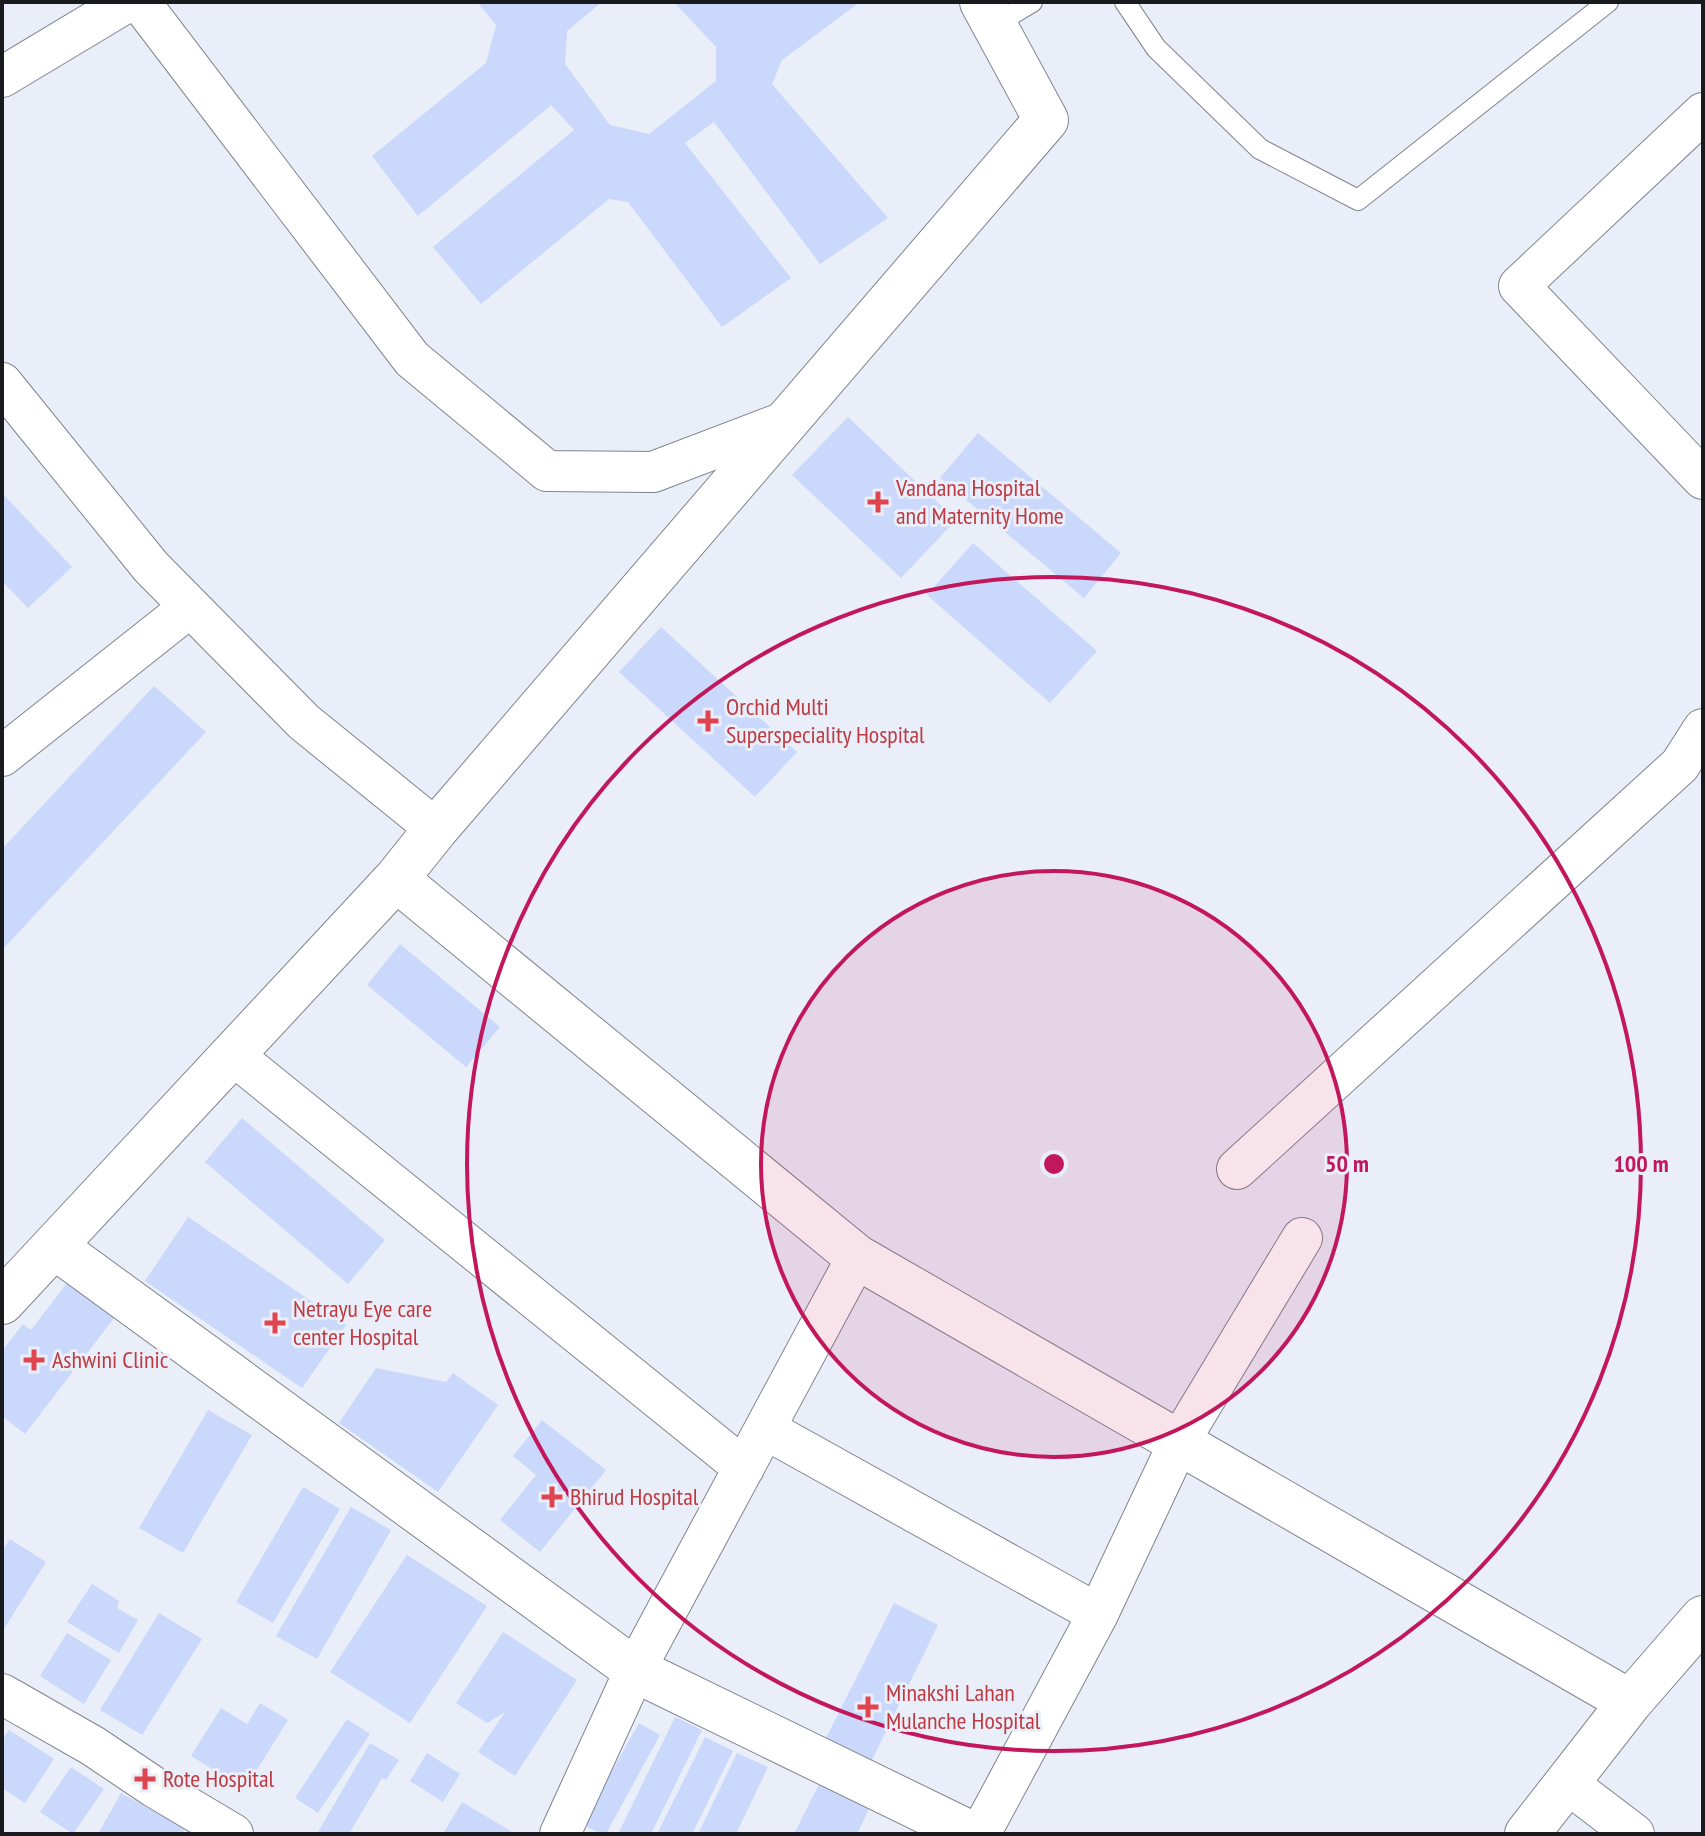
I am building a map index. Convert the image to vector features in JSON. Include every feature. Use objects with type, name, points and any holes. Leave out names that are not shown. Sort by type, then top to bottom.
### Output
[{"type":"street","points":[[2,77],[127,2]]},
{"type":"street","points":[[140,2],[412,359],[547,471],[653,472],[787,421]]},
{"type":"street","points":[[2,1302],[396,879],[1046,120],[988,14]]},
{"type":"street","points":[[1703,113],[1519,286],[1703,479]]},
{"type":"street","points":[[2,383],[151,567],[304,722],[436,829]]},
{"type":"street","points":[[2,756],[190,607]]},
{"type":"street","points":[[1237,1169],[1680,765],[1703,729]]},
{"type":"street","points":[[396,879],[857,1257],[1630,1702]]},
{"type":"street","points":[[233,1055],[744,1468]]},
{"type":"street","points":[[980,1834],[1098,1614],[1179,1442],[1302,1238]]},
{"type":"street","points":[[55,1247],[635,1670],[972,1834]]},
{"type":"street","points":[[560,1834],[635,1670],[857,1257]]},
{"type":"street","points":[[765,1429],[1098,1614]]},
{"type":"street","points":[[1527,1834],[1630,1702],[1703,1618]]},
{"type":"street","points":[[2,1694],[93,1746],[233,1834]]},
{"type":"street","points":[[1567,1783],[1634,1834]]},
{"type":"lane","points":[[988,14],[1032,2]]},
{"type":"lane","points":[[1125,2],[1156,48],[1260,149],[1358,200],[1608,2]]},
{"type":"building","points":[[477,2],[602,2],[567,31],[565,64],[610,125],[649,134],[716,81],[716,47],[674,2],[860,2],[782,60],[772,84],[888,218],[820,264],[714,122],[685,143],[791,278],[722,327],[628,202],[609,199],[481,304],[433,247],[574,130],[551,105],[418,216],[372,156],[486,63],[496,25]]},
{"type":"building","points":[[848,417],[956,520],[901,578],[792,475]]},
{"type":"building","points":[[978,433],[1121,553],[1084,598],[940,478]]},
{"type":"building","points":[[2,493],[72,567],[28,608],[2,581]]},
{"type":"building","points":[[973,543],[1097,651],[1050,703],[927,595]]},
{"type":"building","points":[[661,627],[797,752],[755,797],[619,672]]},
{"type":"building","points":[[154,686],[206,732],[2,950],[2,849]]},
{"type":"building","points":[[400,944],[500,1027],[466,1067],[367,985]]},
{"type":"building","points":[[242,1118],[385,1240],[348,1284],[205,1162]]},
{"type":"building","points":[[188,1217],[346,1325],[302,1388],[145,1281]]},
{"type":"building","points":[[67,1283],[114,1318],[25,1434],[2,1416],[2,1351],[23,1324],[31,1330]]},
{"type":"building","points":[[376,1368],[446,1382],[453,1373],[498,1405],[438,1492],[339,1423]]},
{"type":"building","points":[[208,1410],[252,1435],[183,1553],[139,1528]]},
{"type":"building","points":[[542,1420],[606,1470],[540,1552],[500,1520],[536,1475],[513,1456]]},
{"type":"building","points":[[303,1487],[340,1509],[273,1623],[236,1602]]},
{"type":"building","points":[[351,1507],[391,1530],[317,1659],[276,1636]]},
{"type":"building","points":[[10,1539],[46,1562],[2,1632],[2,1551]]},
{"type":"building","points":[[407,1555],[487,1606],[410,1723],[330,1672]]},
{"type":"building","points":[[92,1584],[119,1601],[117,1608],[138,1620],[119,1653],[67,1622]]},
{"type":"building","points":[[894,1603],[938,1625],[869,1766],[823,1744]]},
{"type":"building","points":[[159,1613],[202,1639],[142,1735],[100,1710]]},
{"type":"building","points":[[503,1632],[577,1680],[515,1776],[478,1752],[505,1712],[487,1723],[456,1703]]},
{"type":"building","points":[[67,1633],[111,1660],[84,1704],[40,1676]]},
{"type":"building","points":[[260,1703],[288,1720],[245,1789],[191,1756],[221,1708],[247,1724]]},
{"type":"building","points":[[675,1717],[702,1730],[651,1834],[618,1834]]},
{"type":"building","points":[[347,1719],[370,1734],[318,1813],[295,1798]]},
{"type":"building","points":[[639,1723],[660,1735],[606,1834],[601,1834],[582,1824]]},
{"type":"building","points":[[9,1730],[54,1759],[25,1803],[2,1788],[2,1740]]},
{"type":"building","points":[[705,1737],[733,1751],[692,1834],[657,1834]]},
{"type":"building","points":[[370,1743],[399,1760],[386,1780],[382,1778],[349,1834],[318,1832]]},
{"type":"building","points":[[427,1753],[460,1774],[443,1802],[410,1781]]},
{"type":"building","points":[[737,1753],[768,1767],[736,1834],[698,1834]]},
{"type":"building","points":[[71,1767],[104,1789],[73,1834],[40,1812]]},
{"type":"building","points":[[819,1784],[869,1809],[857,1834],[794,1834]]},
{"type":"building","points":[[121,1793],[185,1829],[182,1834],[98,1834]]},
{"type":"building","points":[[462,1802],[511,1831],[509,1834],[443,1834]]},
{"type":"place","name":"Vandana Hospital and Maternity Home","points":[[878,502]]},
{"type":"place","name":"Orchid Multi Superspeciality Hospital","points":[[708,721]]},
{"type":"place","name":"Netrayu Eye care center Hospital","points":[[275,1323]]},
{"type":"place","name":"Ashwini Clinic","points":[[34,1360]]},
{"type":"place","name":"Bhirud Hospital","points":[[552,1497]]},
{"type":"place","name":"Minakshi Lahan Mulanche Hospital","points":[[868,1707]]},
{"type":"place","name":"Rote Hospital","points":[[145,1779]]}]
